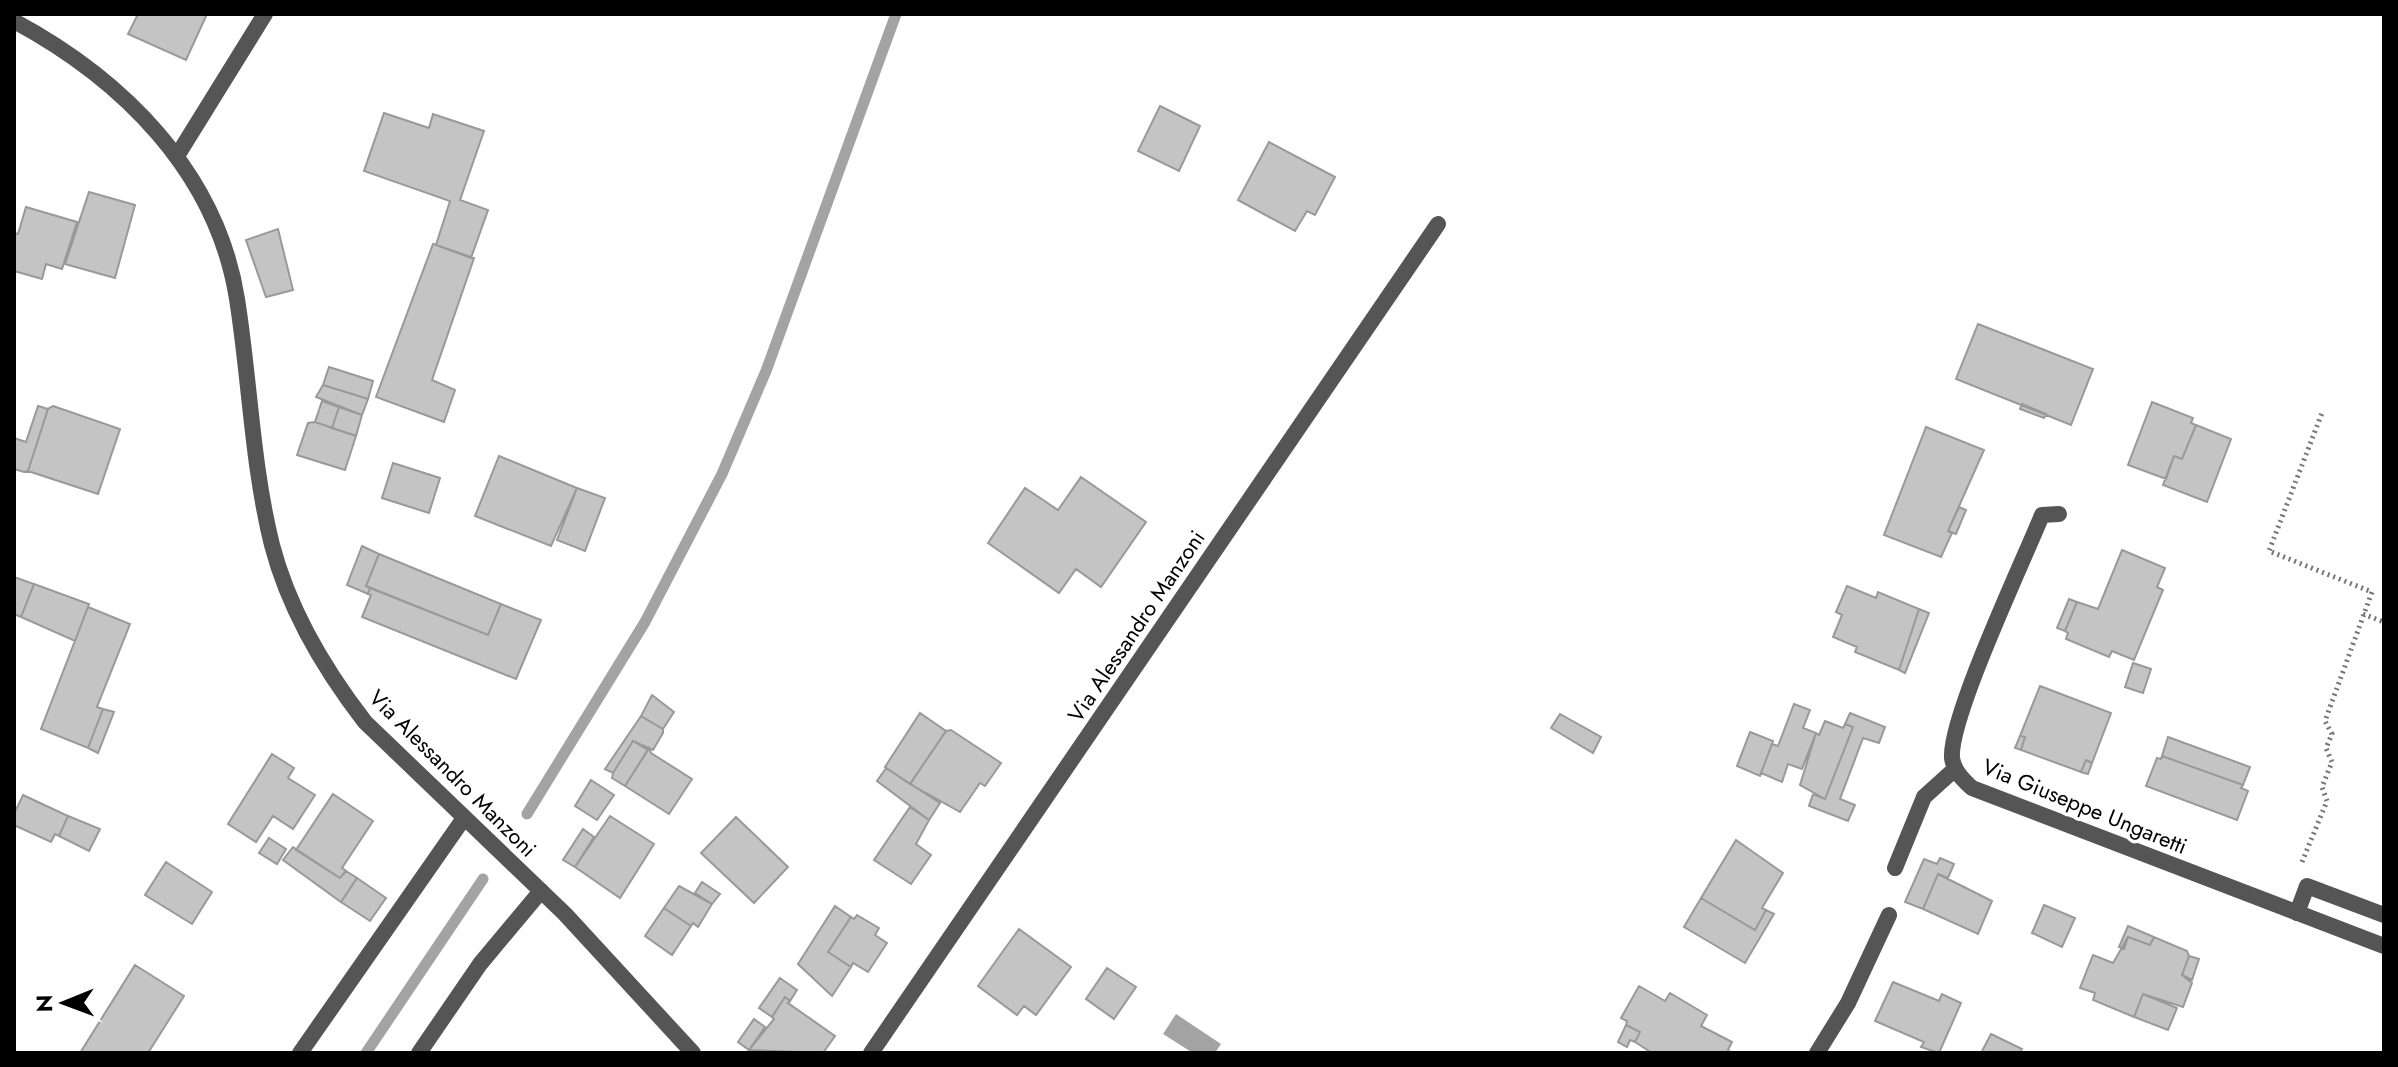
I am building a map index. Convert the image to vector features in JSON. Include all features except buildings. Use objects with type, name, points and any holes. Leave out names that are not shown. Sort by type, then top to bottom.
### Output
[{"type":"street","points":[[177,156],[265,14]]},
{"type":"street","name":"Via Alessandro Manzoni","points":[[14,21],[54,42],[141,111],[177,156],[205,201],[236,295],[257,459],[272,545],[291,603],[338,687],[365,722],[541,891],[693,1053]]},
{"type":"street","name":"Via Alessandro Manzoni","points":[[871,1053],[1438,224]]},
{"type":"street","name":"Via Giuseppe Ungaretti","points":[[2059,514],[2042,515],[1957,729],[1953,750],[1955,769],[1972,788],[2384,946]]},
{"type":"street","points":[[1895,868],[1924,797],[1955,769]]},
{"type":"street","points":[[300,1053],[464,818]]},
{"type":"street","points":[[2290,910],[2307,886],[2384,915]]},
{"type":"street","points":[[419,1053],[480,964],[541,891]]},
{"type":"street","points":[[1817,1053],[1848,1003],[1889,915]]},
{"type":"path","points":[[2290,910],[2327,801],[2322,787],[2332,762],[2326,748],[2332,734],[2325,721],[2372,592],[2269,551],[2322,413]]},
{"type":"path","points":[[2363,614],[2384,622]]},
{"type":"shaded area","points":[[1176,1014],[1221,1044],[1215,1053],[1193,1053],[1163,1034]]},
{"type":"waterway","points":[[527,814],[645,622],[722,474],[766,371],[896,14]]},
{"type":"waterway","points":[[366,1053],[483,879]]}]
